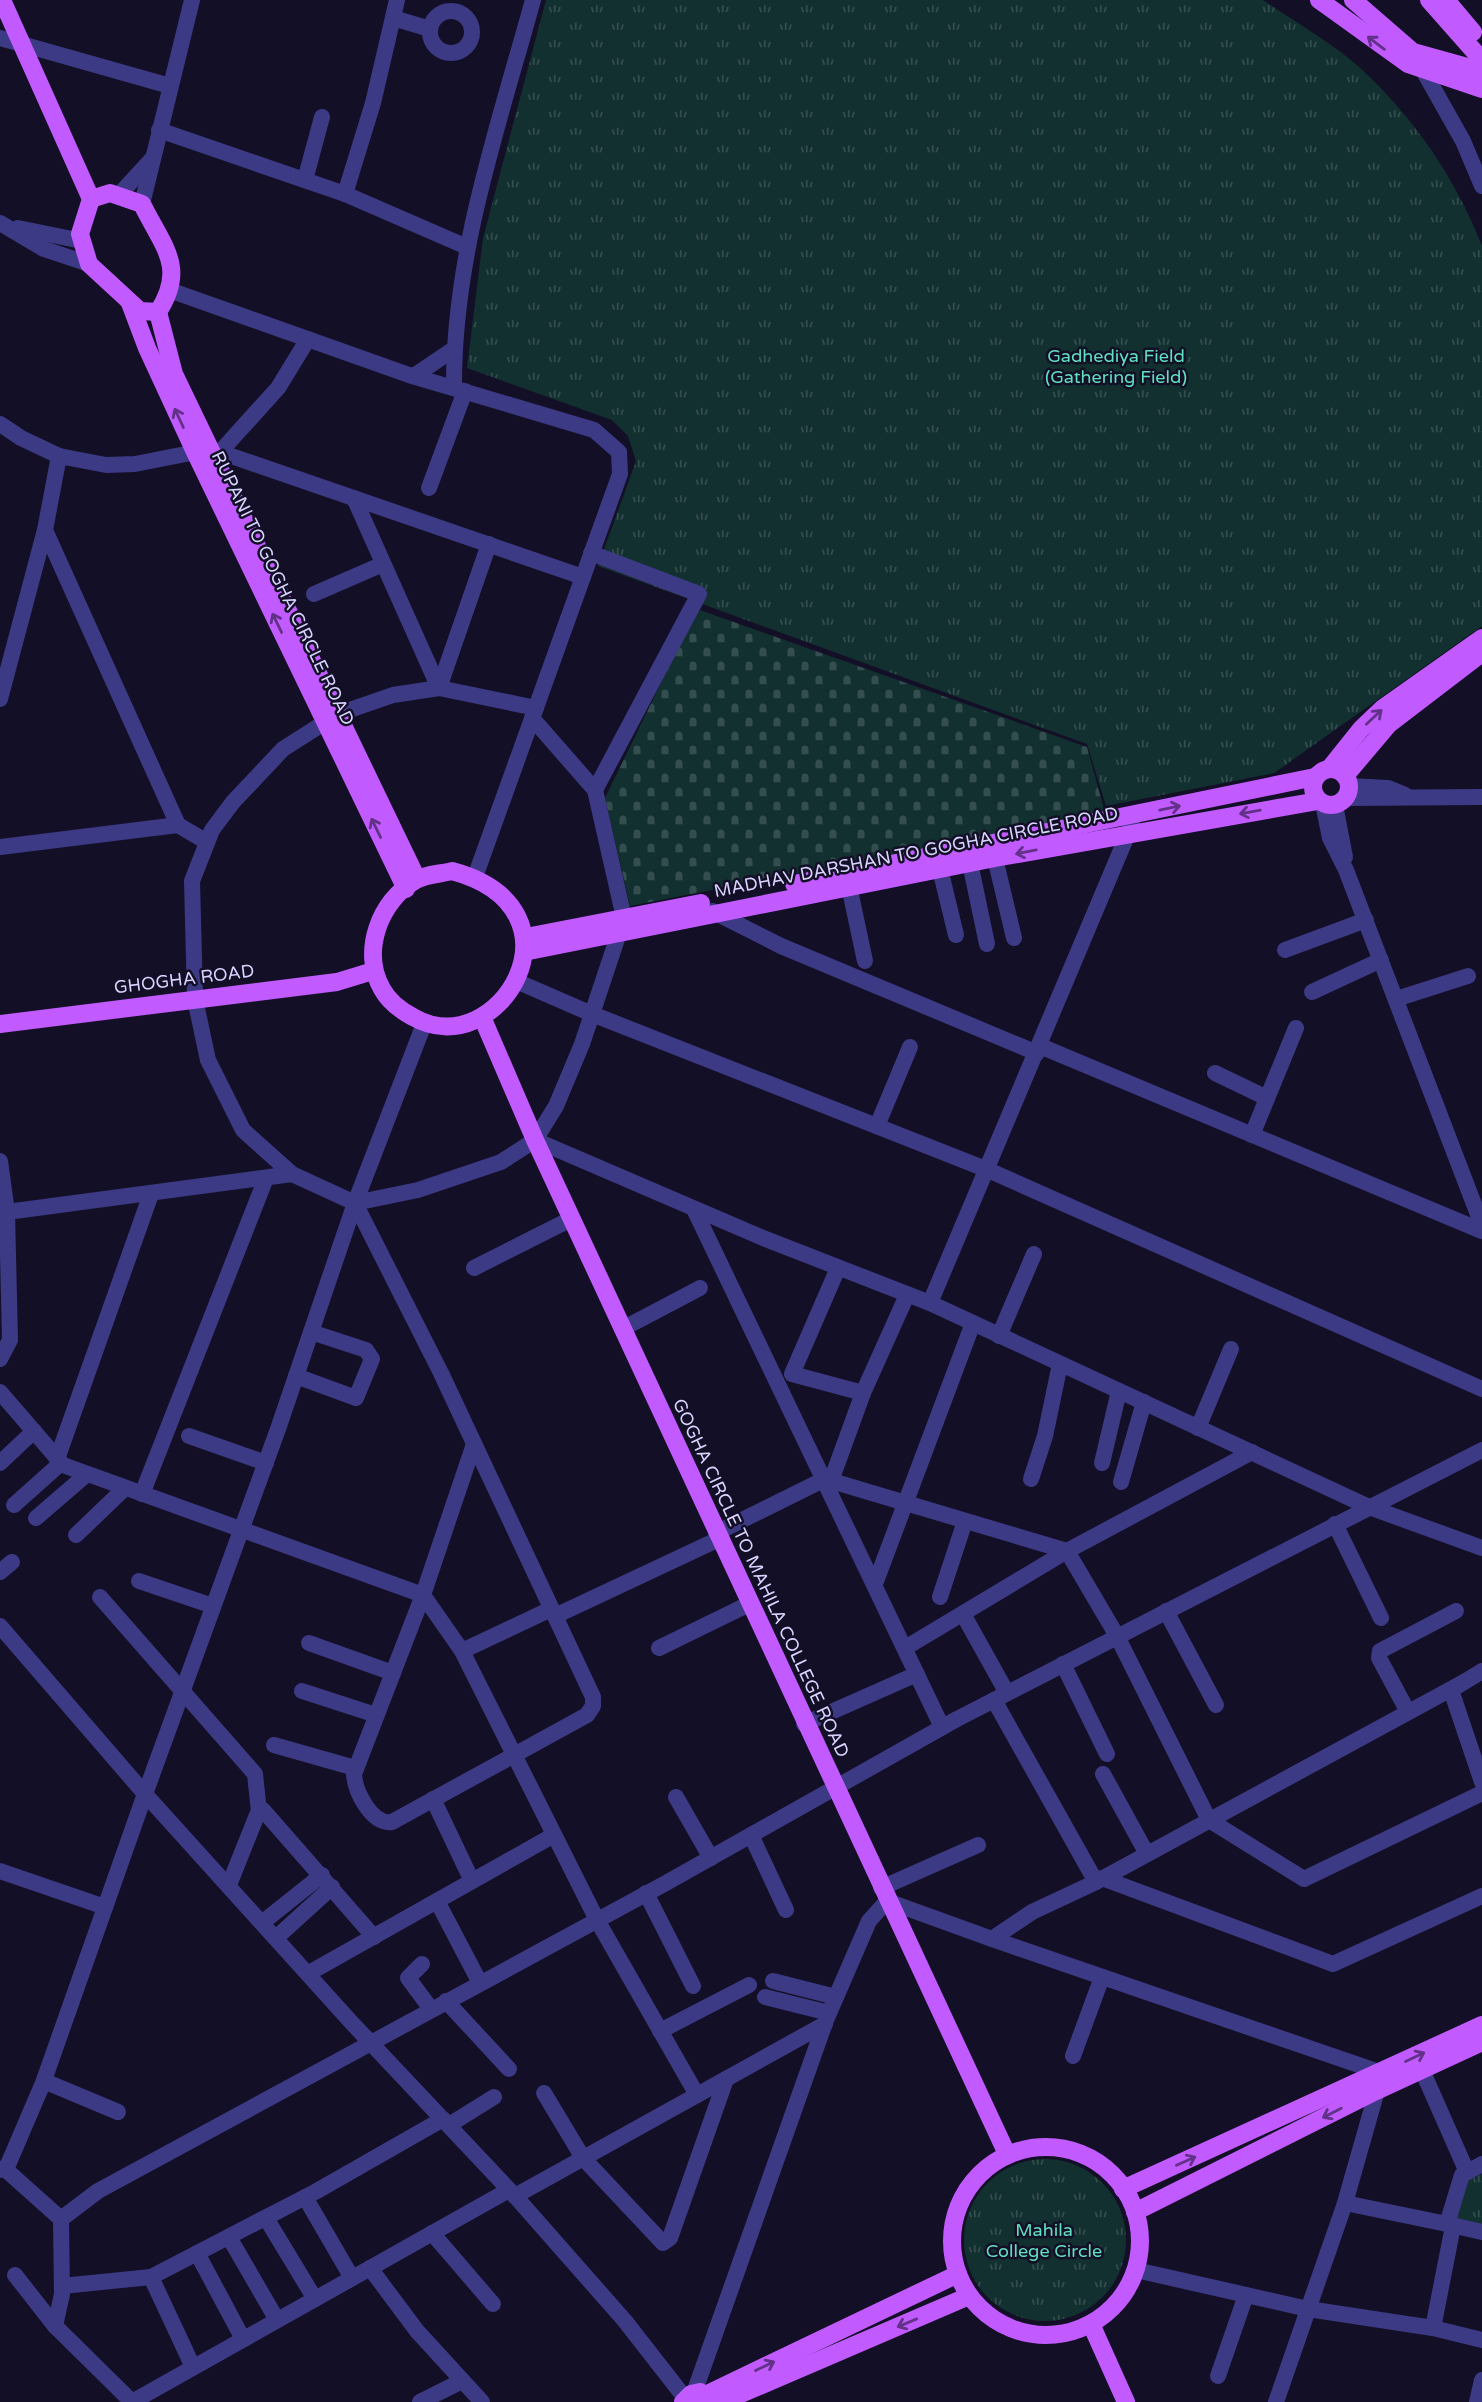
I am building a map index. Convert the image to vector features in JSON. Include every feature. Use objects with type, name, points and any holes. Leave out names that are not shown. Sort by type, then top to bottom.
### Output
[{"type":"main road","points":[[2,0],[91,199],[79,234],[89,264],[140,311],[158,312],[172,290],[173,268],[142,204],[110,193],[91,199]]},
{"type":"main road","points":[[1320,0],[1394,57],[1423,70],[1482,89]]},
{"type":"main road","points":[[1353,0],[1413,52],[1482,71]]},
{"type":"main road","points":[[1429,0],[1482,60]]},
{"type":"main road","points":[[1446,0],[1482,43]]},
{"type":"main road","name":"RUPANI TO GOGHA CIRCLE ROAD","points":[[130,303],[147,348],[208,451]]},
{"type":"main road","name":"RUPANI TO GOGHA CIRCLE ROAD","points":[[158,312],[174,374],[208,451],[331,718],[412,884]]},
{"type":"main road","points":[[1332,789],[1361,729],[1383,708],[1482,638]]},
{"type":"main road","points":[[1332,789],[1389,724],[1482,653]]},
{"type":"main road","name":"MADHAV DARSHAN TO GOGHA CIRCLE ROAD","points":[[525,945],[1135,816],[1332,789]]},
{"type":"main road","name":"MADHAV DARSHAN TO GOGHA CIRCLE ROAD","points":[[707,908],[940,869],[1128,833],[1332,789]]},
{"type":"main road","points":[[452,871],[475,877],[507,903],[525,945],[516,981],[500,1002],[482,1017],[453,1026],[424,1024],[399,1009],[384,992],[373,971],[374,932],[390,905],[412,884],[452,871]]},
{"type":"main road","name":"GHOGHA ROAD","points":[[0,1024],[337,982],[373,971]]},
{"type":"main road","name":"GOGHA CIRCLE TO MAHILA COLLEGE ROAD","points":[[482,1017],[534,1140],[624,1328],[804,1724],[1007,2154]]},
{"type":"main road","points":[[1123,2189],[1382,2073],[1482,2025]]},
{"type":"main road","points":[[1135,2212],[1376,2091],[1482,2042]]},
{"type":"main road","points":[[1037,2147],[1067,2149],[1095,2160],[1118,2180],[1135,2212],[1140,2238],[1136,2270],[1118,2301],[1091,2324],[1063,2334],[1032,2335],[1003,2326],[978,2308],[958,2274],[952,2255],[953,2224],[963,2195],[982,2171],[1007,2154],[1037,2147]]},
{"type":"main road","points":[[695,2398],[958,2274]]},
{"type":"main road","points":[[722,2402],[969,2296]]},
{"type":"main road","points":[[1091,2324],[1126,2402]]},
{"type":"street","points":[[142,204],[192,0]]},
{"type":"street","points":[[345,194],[373,103],[397,0]]},
{"type":"street","points":[[429,488],[459,390],[454,349],[467,247],[533,0]]},
{"type":"street","points":[[393,18],[430,29]]},
{"type":"street","points":[[0,38],[170,86]]},
{"type":"street","points":[[1413,52],[1463,141],[1482,186]]},
{"type":"street","points":[[305,180],[322,117]]},
{"type":"street","points":[[159,130],[345,194],[467,247]]},
{"type":"street","points":[[118,196],[153,158]]},
{"type":"street","points":[[3,224],[82,242]]},
{"type":"street","points":[[3,224],[44,249],[89,264]]},
{"type":"street","points":[[172,290],[414,376],[594,430],[619,452],[620,474],[475,877]]},
{"type":"street","points":[[208,451],[278,388],[308,339]]},
{"type":"street","points":[[414,376],[454,349]]},
{"type":"street","points":[[0,424],[21,438],[59,456],[106,465],[135,464],[208,451],[583,577]]},
{"type":"street","points":[[0,699],[45,530],[59,456]]},
{"type":"street","points":[[354,498],[439,688]]},
{"type":"street","points":[[45,530],[178,825],[207,842]]},
{"type":"street","points":[[439,688],[489,544]]},
{"type":"street","points":[[592,553],[699,594],[595,790]]},
{"type":"street","points":[[314,594],[383,564]]},
{"type":"street","points":[[439,688],[534,713],[595,790],[621,925],[592,1014],[556,1106],[534,1140],[489,1166],[418,1190],[355,1203],[292,1174],[243,1130],[208,1060],[195,999],[192,881],[212,830],[233,802],[283,749],[331,718],[393,695],[439,688]]},
{"type":"street","points":[[1482,797],[1407,796],[1388,788],[1332,789],[1346,870],[1482,1224]]},
{"type":"street","points":[[930,1303],[1135,816]]},
{"type":"street","points":[[0,848],[178,825]]},
{"type":"street","points":[[995,858],[1014,938]]},
{"type":"street","points":[[970,863],[987,944]]},
{"type":"street","points":[[940,869],[956,935]]},
{"type":"street","points":[[849,886],[865,961]]},
{"type":"street","points":[[707,908],[781,946],[1252,1135],[1482,1231]]},
{"type":"street","points":[[1285,950],[1366,920]]},
{"type":"street","points":[[1312,992],[1381,960]]},
{"type":"street","points":[[1396,999],[1468,976]]},
{"type":"street","points":[[516,981],[592,1014],[988,1170],[1482,1389]]},
{"type":"street","points":[[55,2326],[62,2286],[61,2219],[2,2169],[24,2132],[44,2081],[181,1693],[266,1463],[355,1203],[424,1024]]},
{"type":"street","points":[[1252,1135],[1296,1028]]},
{"type":"street","points":[[877,1126],[910,1047]]},
{"type":"street","points":[[1215,1073],[1267,1098]]},
{"type":"street","points":[[534,1140],[838,1268],[930,1303],[1369,1507],[1482,1548]]},
{"type":"street","points":[[0,1161],[10,1340],[0,1359]]},
{"type":"street","points":[[3,1212],[292,1174]]},
{"type":"street","points":[[142,1494],[266,1178]]},
{"type":"street","points":[[14,1504],[59,1461],[152,1194]]},
{"type":"street","points":[[355,1203],[474,1444],[593,1697],[593,1706],[587,1715],[392,1822],[378,1821],[354,1779],[355,1768],[424,1595],[474,1444]]},
{"type":"street","points":[[695,1209],[828,1480],[942,1727]]},
{"type":"street","points":[[474,1268],[571,1219]]},
{"type":"street","points":[[999,1336],[1034,1254]]},
{"type":"street","points":[[838,1268],[792,1374],[863,1393]]},
{"type":"street","points":[[624,1328],[700,1288]]},
{"type":"street","points":[[462,1651],[718,1536],[828,1480],[907,1294]]},
{"type":"street","points":[[875,1584],[973,1323]]},
{"type":"street","points":[[296,1376],[356,1398],[372,1359],[366,1350],[312,1332]]},
{"type":"street","points":[[1198,1428],[1231,1349]]},
{"type":"street","points":[[1031,1479],[1045,1436],[1060,1364]]},
{"type":"street","points":[[1446,1373],[1482,1401]]},
{"type":"street","points":[[1102,1463],[1119,1391]]},
{"type":"street","points":[[3,1401],[59,1461],[87,1474],[424,1595],[462,1651],[597,1920],[697,2095]]},
{"type":"street","points":[[1121,1482],[1144,1402]]},
{"type":"street","points":[[0,1463],[34,1432]]},
{"type":"street","points":[[189,1436],[266,1463]]},
{"type":"street","points":[[61,2219],[109,2184],[835,1790],[942,1727],[1482,1450]]},
{"type":"street","points":[[905,1648],[1067,1551],[1252,1452]]},
{"type":"street","points":[[36,1518],[87,1474]]},
{"type":"street","points":[[828,1480],[1067,1551],[1117,1636],[1209,1820],[1304,1879],[1482,1793]]},
{"type":"street","points":[[76,1535],[125,1488]]},
{"type":"street","points":[[940,1597],[965,1521]]},
{"type":"street","points":[[1335,1524],[1381,1618]]},
{"type":"street","points":[[139,1581],[213,1606]]},
{"type":"street","points":[[100,1597],[181,1693],[255,1774],[259,1812],[229,1885]]},
{"type":"street","points":[[659,1648],[749,1604]]},
{"type":"street","points":[[1166,1611],[1216,1705]]},
{"type":"street","points":[[1408,1712],[1379,1658],[1380,1651],[1456,1611]]},
{"type":"street","points":[[963,1614],[1001,1696],[1099,1880],[1333,1964],[1482,1896]]},
{"type":"street","points":[[0,1626],[145,1794],[370,2042],[512,2193],[695,2398],[827,2018],[869,1921],[884,1895],[978,1845]]},
{"type":"street","points":[[309,1643],[393,1673]]},
{"type":"street","points":[[1063,1664],[1107,1754]]},
{"type":"street","points":[[1482,1671],[1451,1690],[1482,1782]]},
{"type":"street","points":[[804,1724],[917,1674]]},
{"type":"street","points":[[992,1939],[1032,1912],[1099,1880],[1464,1682]]},
{"type":"street","points":[[302,1691],[376,1716]]},
{"type":"street","points":[[274,1745],[355,1768]]},
{"type":"street","points":[[1103,1774],[1147,1854]]},
{"type":"street","points":[[676,1797],[711,1858]]},
{"type":"street","points":[[433,1800],[472,1881]]},
{"type":"street","points":[[259,1812],[268,1812],[374,1937]]},
{"type":"street","points":[[309,1973],[554,1835]]},
{"type":"street","points":[[751,1835],[786,1910]]},
{"type":"street","points":[[0,1871],[105,1907]]},
{"type":"street","points":[[263,1922],[327,1881]]},
{"type":"street","points":[[277,1937],[327,1881]]},
{"type":"street","points":[[646,1893],[693,1986]]},
{"type":"street","points":[[884,1895],[992,1939],[1382,2073],[1345,2203],[1276,2402]]},
{"type":"street","points":[[437,1901],[480,1983]]},
{"type":"street","points":[[422,1964],[408,1978],[431,2009]]},
{"type":"street","points":[[1073,2056],[1102,1977]]},
{"type":"street","points":[[773,1981],[836,1997]]},
{"type":"street","points":[[660,2031],[749,1985]]},
{"type":"street","points":[[765,1997],[827,2018]]},
{"type":"street","points":[[446,2001],[509,2069]]},
{"type":"street","points":[[15,2276],[55,2326],[132,2402],[432,2233],[583,2158],[726,2079],[827,2018]]},
{"type":"street","points":[[1422,2070],[1475,2168],[1462,2175],[1450,2225],[1433,2328]]},
{"type":"street","points":[[544,2093],[583,2158],[660,2241],[667,2241],[726,2079]]},
{"type":"street","points":[[44,2081],[118,2112]]},
{"type":"street","points":[[62,2286],[150,2277],[494,2097]]},
{"type":"street","points":[[305,2197],[352,2278]]},
{"type":"street","points":[[1345,2203],[1482,2232]]},
{"type":"street","points":[[266,2218],[315,2299]]},
{"type":"street","points":[[432,2233],[493,2304]]},
{"type":"street","points":[[229,2236],[277,2320]]},
{"type":"street","points":[[197,2253],[243,2339]]},
{"type":"street","points":[[370,2268],[417,2331],[482,2402]]},
{"type":"street","points":[[1136,2270],[1308,2309],[1433,2328],[1482,2340]]},
{"type":"street","points":[[150,2277],[194,2367]]},
{"type":"street","points":[[1218,2376],[1246,2295]]},
{"type":"street","points":[[1477,2402],[1482,2380]]},
{"type":"street","points":[[420,2402],[462,2381]]},
{"type":"green space","name":"Gadhediya Field (Gathering Field)","points":[[546,0],[1263,0],[1312,32],[1359,67],[1415,128],[1446,173],[1482,246],[1482,626],[1274,773],[1106,806],[1087,744],[598,566],[636,461],[628,436],[612,420],[467,368],[483,238]]},
{"type":"green space","points":[[697,609],[1087,747],[1105,813],[630,906],[605,798]]},
{"type":"green space","name":"Mahila College Circle","points":[[1045,2159],[1076,2166],[1102,2183],[1119,2209],[1126,2240],[1119,2271],[1102,2297],[1076,2314],[1045,2321],[1014,2314],[988,2297],[971,2271],[964,2240],[971,2209],[988,2183],[1014,2166]]},
{"type":"green space","points":[[1482,2174],[1482,2225],[1456,2220],[1469,2180]]}]
